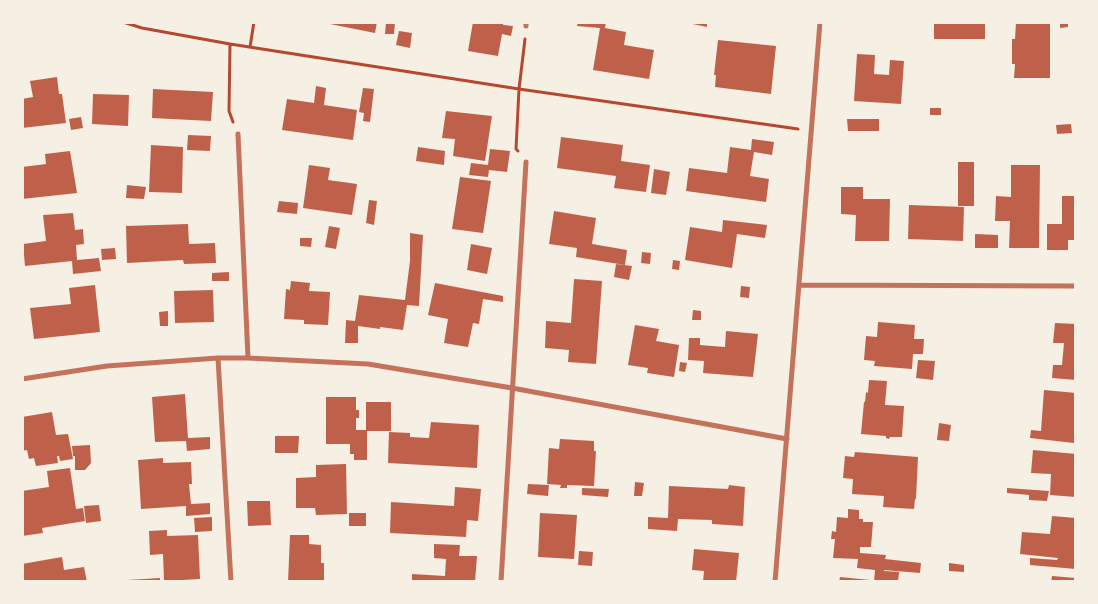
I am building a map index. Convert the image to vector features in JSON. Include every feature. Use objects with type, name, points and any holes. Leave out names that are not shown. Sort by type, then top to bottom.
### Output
[{"type":"street","points":[[775,582],[820,22]]},
{"type":"street","points":[[238,134],[248,358]]},
{"type":"street","points":[[501,582],[526,162]]},
{"type":"street","points":[[800,285],[1076,286]]},
{"type":"street","points":[[22,379],[107,366],[218,358],[368,364],[512,388],[787,440]]},
{"type":"street","points":[[218,358],[231,582]]},
{"type":"path","points":[[123,22],[142,28],[230,44],[519,89],[811,131]]},
{"type":"path","points":[[250,47],[254,22]]},
{"type":"path","points":[[526,24],[519,89],[516,149],[526,162]]},
{"type":"path","points":[[230,44],[228,111],[238,134]]},
{"type":"building","points":[[320,22],[377,22],[375,33]]},
{"type":"building","points":[[386,22],[395,22],[394,34],[385,34]]},
{"type":"building","points":[[473,22],[504,22],[503,25],[513,26],[511,36],[502,34],[498,56],[468,51]]},
{"type":"building","points":[[578,22],[606,22],[605,28],[626,32],[624,45],[654,50],[649,79],[593,70],[600,28],[577,26]]},
{"type":"building","points":[[683,22],[707,22],[707,27]]},
{"type":"building","points":[[934,22],[985,22],[985,39],[934,39]]},
{"type":"building","points":[[1016,22],[1050,22],[1050,78],[1014,78],[1015,64],[1012,64],[1012,39],[1015,39]]},
{"type":"building","points":[[1060,22],[1068,22],[1068,27],[1060,28]]},
{"type":"building","points":[[399,31],[412,33],[410,48],[396,45]]},
{"type":"building","points":[[718,40],[776,46],[771,94],[715,87],[716,75],[714,75]]},
{"type":"building","points":[[857,54],[875,55],[874,74],[889,75],[890,60],[904,61],[901,104],[854,101]]},
{"type":"building","points":[[57,77],[59,94],[62,94],[66,123],[22,128],[22,99],[33,97],[30,81]]},
{"type":"building","points":[[316,86],[326,88],[324,105],[357,110],[353,140],[282,130],[287,99],[314,103]]},
{"type":"building","points":[[363,88],[374,89],[370,122],[363,121],[364,113],[359,112]]},
{"type":"building","points":[[153,89],[213,92],[211,121],[152,118]]},
{"type":"building","points":[[93,94],[129,95],[128,126],[92,124]]},
{"type":"building","points":[[930,108],[941,108],[941,115],[930,115]]},
{"type":"building","points":[[446,111],[492,116],[485,161],[453,156],[455,139],[442,138]]},
{"type":"building","points":[[81,117],[83,128],[71,130],[69,119]]},
{"type":"building","points":[[847,119],[879,119],[879,131],[848,131]]},
{"type":"building","points":[[1071,124],[1072,133],[1057,134],[1056,125]]},
{"type":"building","points":[[188,135],[211,136],[210,151],[187,150]]},
{"type":"building","points":[[561,137],[623,145],[621,161],[650,165],[646,192],[614,188],[616,176],[557,168]]},
{"type":"building","points":[[752,139],[774,142],[772,155],[754,152],[750,176],[769,179],[766,202],[686,191],[689,168],[727,173],[730,147],[751,150]]},
{"type":"building","points":[[151,145],[183,147],[182,193],[149,192]]},
{"type":"building","points":[[418,147],[445,151],[444,165],[416,161]]},
{"type":"building","points":[[490,149],[510,151],[507,172],[489,170],[488,177],[469,175],[471,163],[488,165]]},
{"type":"building","points":[[70,151],[77,193],[22,199],[22,167],[46,164],[45,154]]},
{"type":"building","points":[[958,162],[974,162],[974,206],[958,206]]},
{"type":"building","points":[[309,165],[330,168],[328,180],[357,184],[352,215],[303,208]]},
{"type":"building","points":[[1011,165],[1040,165],[1039,248],[1009,248],[1010,221],[995,221],[996,196],[1011,197]]},
{"type":"building","points":[[654,169],[670,172],[666,195],[651,193]]},
{"type":"building","points":[[460,177],[491,181],[483,233],[452,229]]},
{"type":"building","points":[[127,185],[146,187],[144,199],[126,198]]},
{"type":"building","points":[[841,187],[863,187],[863,199],[890,199],[889,241],[855,241],[856,215],[841,214]]},
{"type":"building","points":[[1062,196],[1076,196],[1076,240],[1068,240],[1068,250],[1047,250],[1047,224],[1062,224]]},
{"type":"building","points":[[369,200],[377,201],[374,225],[366,223]]},
{"type":"building","points":[[279,201],[298,203],[297,214],[277,212]]},
{"type":"building","points":[[909,205],[964,207],[963,241],[908,239]]},
{"type":"building","points":[[554,211],[596,218],[592,244],[627,250],[625,265],[576,257],[577,248],[549,244]]},
{"type":"building","points":[[73,213],[75,230],[83,229],[84,244],[76,245],[77,260],[99,258],[101,271],[73,274],[72,261],[25,266],[23,244],[46,241],[43,215]]},
{"type":"building","points":[[723,220],[767,225],[765,238],[737,234],[732,268],[685,260],[690,227],[722,232]]},
{"type":"building","points":[[188,224],[189,244],[215,243],[216,263],[184,264],[183,260],[127,263],[126,226]]},
{"type":"building","points":[[329,226],[340,228],[336,249],[325,247]]},
{"type":"building","points":[[410,233],[423,235],[419,306],[407,305],[403,330],[358,326],[358,343],[345,343],[346,320],[355,321],[359,295],[405,300],[410,261]]},
{"type":"building","points":[[975,234],[998,235],[998,248],[975,248]]},
{"type":"building","points":[[300,238],[312,238],[311,247],[300,246]]},
{"type":"building","points":[[471,244],[492,248],[487,274],[467,270]]},
{"type":"building","points":[[115,248],[116,259],[102,260],[101,249]]},
{"type":"building","points":[[642,252],[651,253],[650,264],[641,263]]},
{"type":"building","points":[[673,260],[680,261],[679,270],[672,269]]},
{"type":"building","points":[[616,264],[632,266],[629,280],[614,277]]},
{"type":"building","points":[[229,272],[229,281],[212,281],[212,273]]},
{"type":"building","points":[[574,279],[602,281],[596,364],[568,362],[569,350],[545,348],[546,321],[571,323]]},
{"type":"building","points":[[291,281],[310,283],[309,291],[330,292],[328,325],[304,324],[304,320],[284,319],[286,289],[290,290]]},
{"type":"building","points":[[435,283],[503,296],[503,302],[483,299],[479,324],[473,323],[468,347],[444,343],[448,319],[428,315]]},
{"type":"building","points":[[95,285],[100,332],[34,339],[30,308],[71,304],[69,288]]},
{"type":"building","points":[[741,286],[750,287],[749,298],[740,297]]},
{"type":"building","points":[[213,290],[214,322],[175,323],[174,291]]},
{"type":"building","points":[[693,310],[701,311],[701,320],[692,320]]},
{"type":"building","points":[[168,311],[168,326],[160,326],[159,312]]},
{"type":"building","points":[[878,322],[915,325],[914,339],[924,339],[923,354],[913,354],[912,369],[874,366],[875,361],[864,360],[866,336],[877,337]]},
{"type":"building","points":[[1055,323],[1076,324],[1076,380],[1052,378],[1053,365],[1062,365],[1064,343],[1053,343]]},
{"type":"building","points":[[635,325],[659,329],[656,341],[679,345],[674,377],[647,373],[648,368],[628,365]]},
{"type":"building","points":[[726,331],[758,334],[753,377],[703,373],[704,361],[688,360],[689,338],[700,338],[700,345],[725,347]]},
{"type":"building","points":[[918,360],[935,361],[933,380],[916,378]]},
{"type":"building","points":[[680,362],[687,363],[685,372],[679,371]]},
{"type":"building","points":[[869,380],[887,381],[885,405],[904,406],[902,437],[890,437],[889,439],[886,436],[861,434],[864,402],[866,392],[868,393]]},
{"type":"building","points":[[1044,390],[1076,393],[1074,443],[1030,438],[1031,430],[1041,431]]},
{"type":"building","points":[[185,394],[188,438],[210,437],[210,449],[187,451],[186,441],[155,442],[152,397]]},
{"type":"building","points":[[326,397],[356,397],[356,410],[359,410],[359,418],[356,418],[356,430],[366,430],[366,402],[391,402],[391,431],[367,431],[367,460],[354,460],[354,454],[350,454],[350,444],[326,444]]},
{"type":"building","points":[[52,412],[56,435],[68,434],[73,459],[60,461],[59,456],[57,456],[58,463],[36,466],[34,458],[29,459],[27,450],[22,451],[22,417]]},
{"type":"building","points":[[431,422],[479,425],[477,468],[388,463],[389,432],[410,433],[410,437],[429,438]]},
{"type":"building","points":[[939,423],[951,425],[949,441],[937,440]]},
{"type":"building","points":[[275,436],[299,436],[298,453],[275,453]]},
{"type":"building","points":[[560,439],[594,441],[594,451],[596,451],[594,486],[567,485],[567,488],[560,488],[561,485],[547,484],[549,448],[559,449]]},
{"type":"building","points":[[90,445],[91,463],[85,470],[75,470],[75,456],[73,456],[72,446]]},
{"type":"building","points":[[1033,450],[1076,454],[1076,497],[1050,495],[1051,474],[1031,473]]},
{"type":"building","points":[[855,452],[918,457],[914,509],[883,507],[884,496],[852,494],[853,479],[843,478],[845,456],[854,457]]},
{"type":"building","points":[[163,458],[163,463],[191,462],[192,484],[189,484],[191,504],[210,503],[210,514],[186,516],[186,506],[141,509],[138,460]]},
{"type":"building","points":[[346,464],[347,514],[316,515],[315,508],[296,508],[296,478],[316,477],[316,465]]},
{"type":"building","points":[[70,468],[76,509],[83,508],[85,521],[42,528],[43,533],[22,536],[22,491],[49,487],[47,471]]},
{"type":"building","points":[[635,482],[644,483],[642,496],[634,496]]},
{"type":"building","points":[[528,484],[549,485],[548,496],[527,494]]},
{"type":"building","points":[[729,485],[745,487],[743,526],[712,524],[712,520],[678,519],[677,531],[648,529],[648,517],[668,518],[669,486],[728,489]]},
{"type":"building","points":[[455,487],[481,489],[478,521],[467,520],[466,537],[390,533],[391,502],[454,506]]},
{"type":"building","points":[[582,488],[609,489],[608,497],[582,495]]},
{"type":"building","points":[[1007,488],[1049,491],[1047,501],[1029,500],[1029,495],[1007,493]]},
{"type":"building","points":[[247,501],[270,501],[271,525],[248,526]]},
{"type":"building","points":[[99,505],[101,521],[86,523],[84,506]]},
{"type":"building","points":[[848,509],[859,510],[859,519],[863,519],[863,522],[873,522],[871,547],[860,547],[860,553],[886,555],[885,559],[921,563],[920,573],[884,570],[899,572],[898,582],[874,582],[875,570],[857,568],[858,559],[833,558],[835,539],[831,539],[832,531],[836,532],[837,517],[848,518]]},
{"type":"building","points":[[349,513],[366,513],[366,526],[349,526]]},
{"type":"building","points":[[540,513],[577,515],[574,559],[538,557]]},
{"type":"building","points":[[1052,516],[1076,518],[1076,569],[1030,565],[1030,558],[1057,560],[1058,558],[1020,554],[1022,532],[1050,534]]},
{"type":"building","points":[[212,517],[212,531],[195,532],[194,518]]},
{"type":"building","points":[[167,530],[167,536],[198,535],[200,579],[164,581],[163,554],[150,555],[149,531]]},
{"type":"building","points":[[290,535],[309,535],[309,544],[321,545],[321,563],[324,563],[324,582],[288,582]]},
{"type":"building","points":[[434,544],[460,545],[459,556],[477,556],[475,582],[412,582],[412,574],[445,576],[446,559],[434,558]]},
{"type":"building","points":[[694,549],[739,553],[736,582],[703,582],[704,571],[692,570]]},
{"type":"building","points":[[579,551],[593,552],[592,566],[578,565]]},
{"type":"building","points":[[62,557],[64,570],[84,567],[87,582],[22,582],[22,564]]},
{"type":"building","points":[[949,563],[964,565],[964,572],[949,571]]},
{"type":"building","points":[[1052,576],[1076,578],[1076,582],[1051,582]]},
{"type":"building","points":[[840,577],[870,580],[870,582],[839,582]]},
{"type":"building","points":[[160,578],[160,582],[127,582],[127,580]]}]
